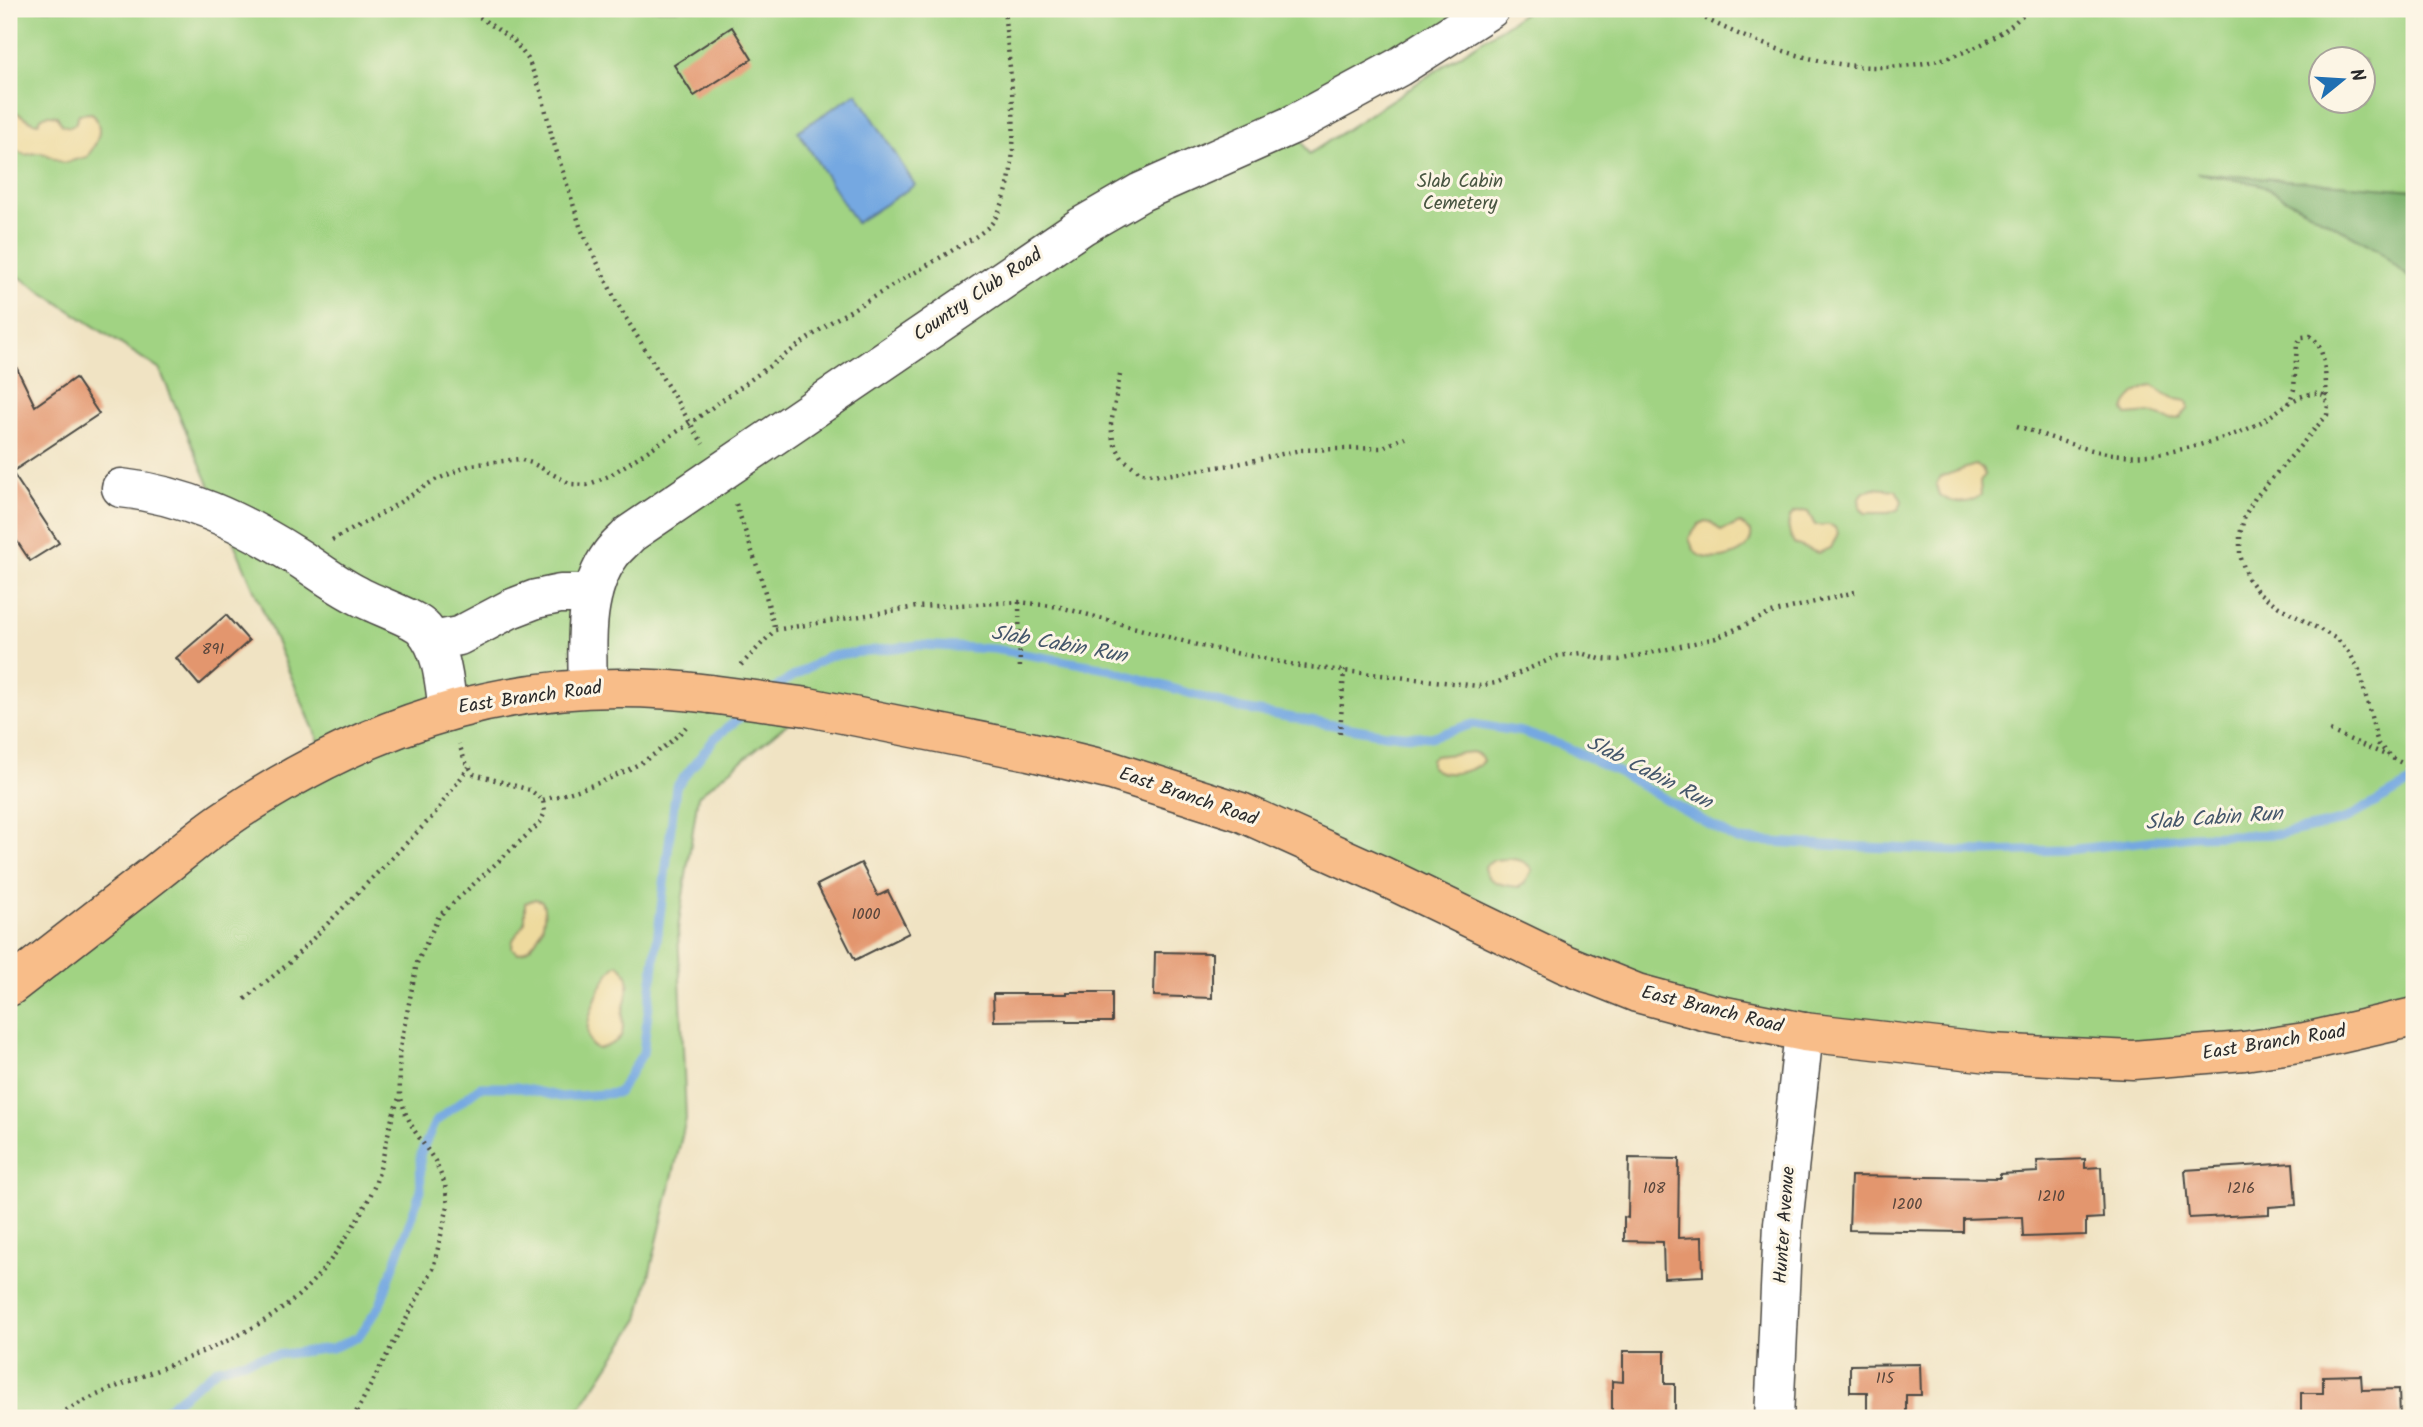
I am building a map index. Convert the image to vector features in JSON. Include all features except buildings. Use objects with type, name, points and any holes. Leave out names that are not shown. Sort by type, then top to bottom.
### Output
[{"type":"main road","name":"East Branch Road","points":[[9,987],[227,818],[327,758],[377,734],[448,710],[513,697],[588,688],[659,687],[808,707],[1029,751],[1112,771],[1241,812],[1383,876],[1565,964],[1637,993],[1711,1013],[1804,1031],[1990,1053],[2133,1060],[2244,1051],[2305,1042],[2414,1017]]},
{"type":"street","name":"Country Club Road","points":[[588,688],[587,645],[589,610],[593,594],[610,554],[630,534],[1082,226],[1141,192],[1293,125],[1399,67],[1490,9]]},
{"type":"street","points":[[121,488],[149,491],[212,510],[293,554],[356,595],[422,626],[440,661],[448,710]]},
{"type":"street","points":[[432,641],[460,636],[510,609],[536,599],[560,594],[593,594]]},
{"type":"street","name":"Hunter Avenue","points":[[1773,1418],[1783,1224],[1804,1031]]},
{"type":"path","points":[[468,9],[514,41],[528,59],[541,91],[552,137],[582,229],[618,305],[689,424],[721,471],[758,568],[775,630]]},
{"type":"path","points":[[293,554],[334,539],[388,510],[433,481],[471,465],[519,459],[571,484],[587,485],[609,476],[689,424],[831,322],[975,237],[991,224],[1006,194],[1012,167],[1014,140],[1004,9]]},
{"type":"path","points":[[1688,9],[1717,25],[1788,52],[1839,64],[1882,66],[1932,62],[1969,52],[2028,9]]},
{"type":"path","points":[[2288,405],[2294,389],[2297,344],[2302,337],[2310,336],[2316,340],[2321,350],[2327,415],[2318,429],[2255,498],[2245,515],[2240,534],[2240,555],[2247,578],[2258,592],[2279,607],[2337,639],[2349,652],[2359,670],[2378,744],[2392,758]]},
{"type":"path","points":[[1121,374],[1111,424],[1113,441],[1122,458],[1141,473],[1166,475],[1237,464],[1300,450],[1381,448],[1405,437]]},
{"type":"path","points":[[2017,426],[2085,449],[2121,457],[2162,454],[2215,440],[2258,424],[2315,392],[2323,395],[2328,404]]},
{"type":"path","points":[[543,800],[582,790],[629,771],[668,746],[775,630],[916,607],[1019,601],[1060,607],[1202,646],[1300,666],[1479,686],[1496,683],[1558,656],[1581,653],[1600,659],[1619,660],[1717,638],[1771,613],[1855,592]]},
{"type":"path","points":[[1019,601],[1020,672]]},
{"type":"path","points":[[1340,734],[1344,670]]},
{"type":"path","points":[[353,1418],[433,1269],[449,1206],[445,1184],[436,1161],[414,1130],[400,1095],[399,1053],[417,963],[439,916],[540,823],[545,812],[543,800],[530,790],[474,774],[465,761],[448,710]]},
{"type":"path","points":[[2330,731],[2414,769]]},
{"type":"path","points":[[245,999],[288,964],[432,817],[469,767]]},
{"type":"path","points":[[54,1418],[78,1402],[229,1340],[278,1312],[313,1282],[369,1199],[383,1156],[390,1118],[400,1095]]},
{"type":"green space","name":"Slab Cabin Cemetery","points":[[9,9],[1490,9],[1293,125],[1309,154],[1530,9],[2414,9],[2414,190],[2207,175],[2259,184],[2377,249],[2414,282],[2414,1017],[2133,1060],[1711,1013],[1241,812],[808,707],[698,796],[678,929],[686,1119],[639,1319],[574,1418],[9,1418],[9,987],[326,758],[160,370],[9,270]]},
{"type":"green space","points":[[2197,173],[2414,190],[2414,282],[2377,249],[2259,184]]},
{"type":"sand","points":[[13,111],[38,123],[46,115],[57,116],[62,125],[70,127],[75,124],[79,114],[92,113],[98,124],[97,140],[87,157],[63,163],[41,153],[25,155],[9,146],[9,112]]},
{"type":"sand","points":[[2152,386],[2175,399],[2187,401],[2189,408],[2180,418],[2171,420],[2150,413],[2127,415],[2124,410],[2131,398]]},
{"type":"sand","points":[[1975,465],[1982,468],[1985,475],[1980,482],[1981,495],[1960,502],[1939,495],[1936,485],[1940,477]]},
{"type":"sand","points":[[1873,488],[1896,490],[1902,501],[1899,509],[1889,513],[1865,513],[1860,507],[1859,498]]},
{"type":"sand","points":[[1808,512],[1815,525],[1828,525],[1836,529],[1838,533],[1831,548],[1818,553],[1794,544],[1788,524],[1793,513]]},
{"type":"sand","points":[[1711,522],[1721,531],[1740,523],[1751,532],[1747,547],[1722,558],[1697,554],[1689,538],[1699,524]]},
{"type":"sand","points":[[1472,752],[1481,756],[1483,761],[1472,769],[1450,773],[1431,767],[1431,759],[1435,756]]},
{"type":"sand","points":[[1494,860],[1520,860],[1532,870],[1525,883],[1519,887],[1502,884],[1492,880],[1485,872],[1484,867]]},
{"type":"sand","points":[[535,899],[542,901],[544,908],[540,933],[530,946],[517,953],[512,948],[513,940],[525,922],[525,903]]},
{"type":"sand","points":[[618,964],[624,969],[628,980],[622,1033],[617,1041],[598,1049],[592,1046],[588,1038],[589,1018],[607,976]]},
{"type":"water","points":[[857,93],[915,185],[856,223],[798,131]]},
{"type":"waterway","name":"Slab Cabin Run","points":[[772,691],[828,656],[919,645],[994,649],[1101,667],[1242,709],[1385,734],[1431,737],[1473,724],[1522,732],[1564,746],[1620,773],[1737,840],[1843,846],[1983,852],[2067,850],[2192,836],[2281,834],[2342,821],[2414,781]]},
{"type":"waterway","name":"Slab Cabin Run","points":[[147,1418],[167,1408],[218,1368],[260,1357],[332,1348],[358,1337],[380,1305],[421,1190],[420,1155],[435,1122],[480,1087],[516,1087],[561,1097],[618,1093],[643,1053],[676,787],[715,738],[748,711]]}]
